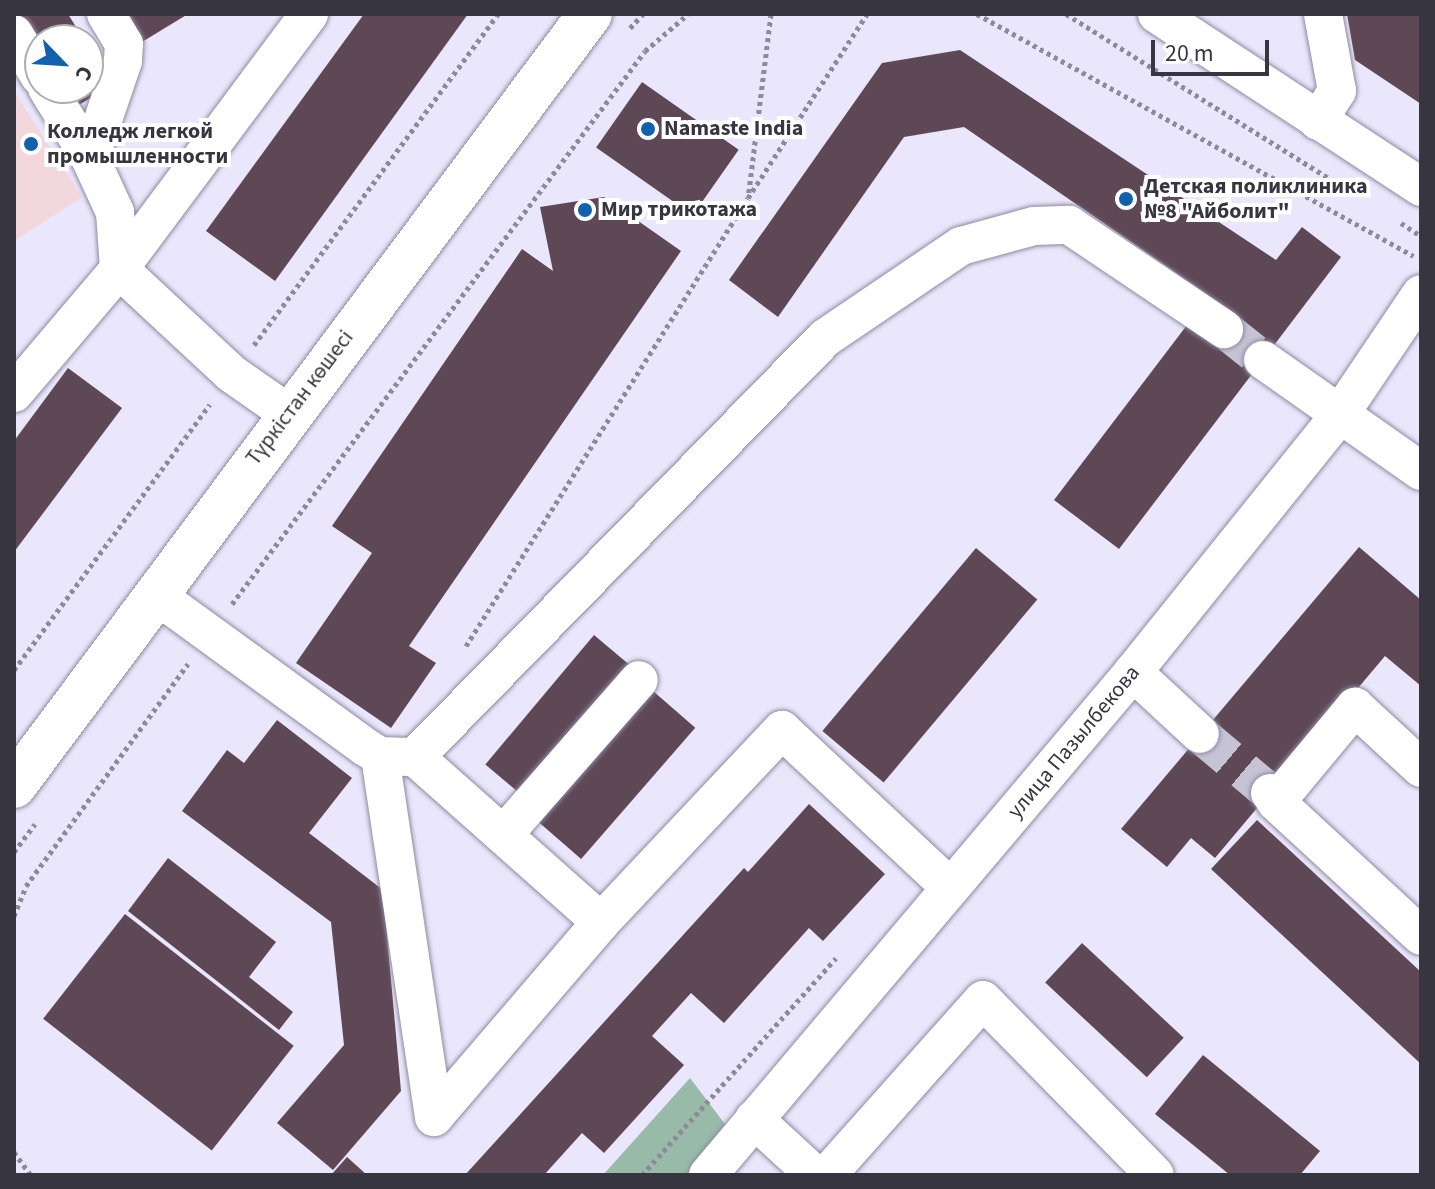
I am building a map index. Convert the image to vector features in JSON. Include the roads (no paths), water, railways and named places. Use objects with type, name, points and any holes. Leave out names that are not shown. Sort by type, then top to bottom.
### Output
[{"type":"main road","name":"Түркістан көшесі","points":[[14,786],[288,413],[590,14]]},
{"type":"street","points":[[90,158],[123,61],[124,44],[106,14]]},
{"type":"street","points":[[14,393],[119,269],[309,14]]},
{"type":"street","points":[[1157,14],[1421,187]]},
{"type":"street","points":[[1318,121],[1337,91],[1323,14]]},
{"type":"street","points":[[57,104],[90,158],[115,212],[119,269],[232,374],[288,413]]},
{"type":"street","points":[[397,756],[825,338],[961,246],[1034,226],[1069,225],[1224,329]]},
{"type":"street","name":"улица Пазылбекова","points":[[708,1175],[1133,672],[1338,417],[1410,280]]},
{"type":"street","points":[[1263,360],[1338,417],[1421,471]]},
{"type":"street","points":[[156,595],[210,634],[397,756],[505,833],[601,922]]},
{"type":"street","points":[[1133,672],[1200,734]]},
{"type":"street","points":[[505,833],[639,680]]},
{"type":"street","points":[[1421,768],[1355,707],[1273,798],[1421,936]]},
{"type":"street","points":[[397,756],[434,1117],[601,922],[782,730],[951,888]]},
{"type":"street","points":[[827,1175],[983,1000],[1155,1175]]},
{"type":"street","points":[[754,1119],[815,1175]]},
{"type":"tunnel","points":[[1224,329],[1263,360]]},
{"type":"tunnel","points":[[1200,734],[1270,793]]},
{"type":"place","name":"Namaste India","points":[[648,129]]},
{"type":"place","name":"Колледж легкой промышленности","points":[[31,144]]},
{"type":"place","name":"Детская поликлиника №8 \"Айболит\"","points":[[1126,199]]},
{"type":"place","name":"Мир трикотажа","points":[[585,210]]}]
